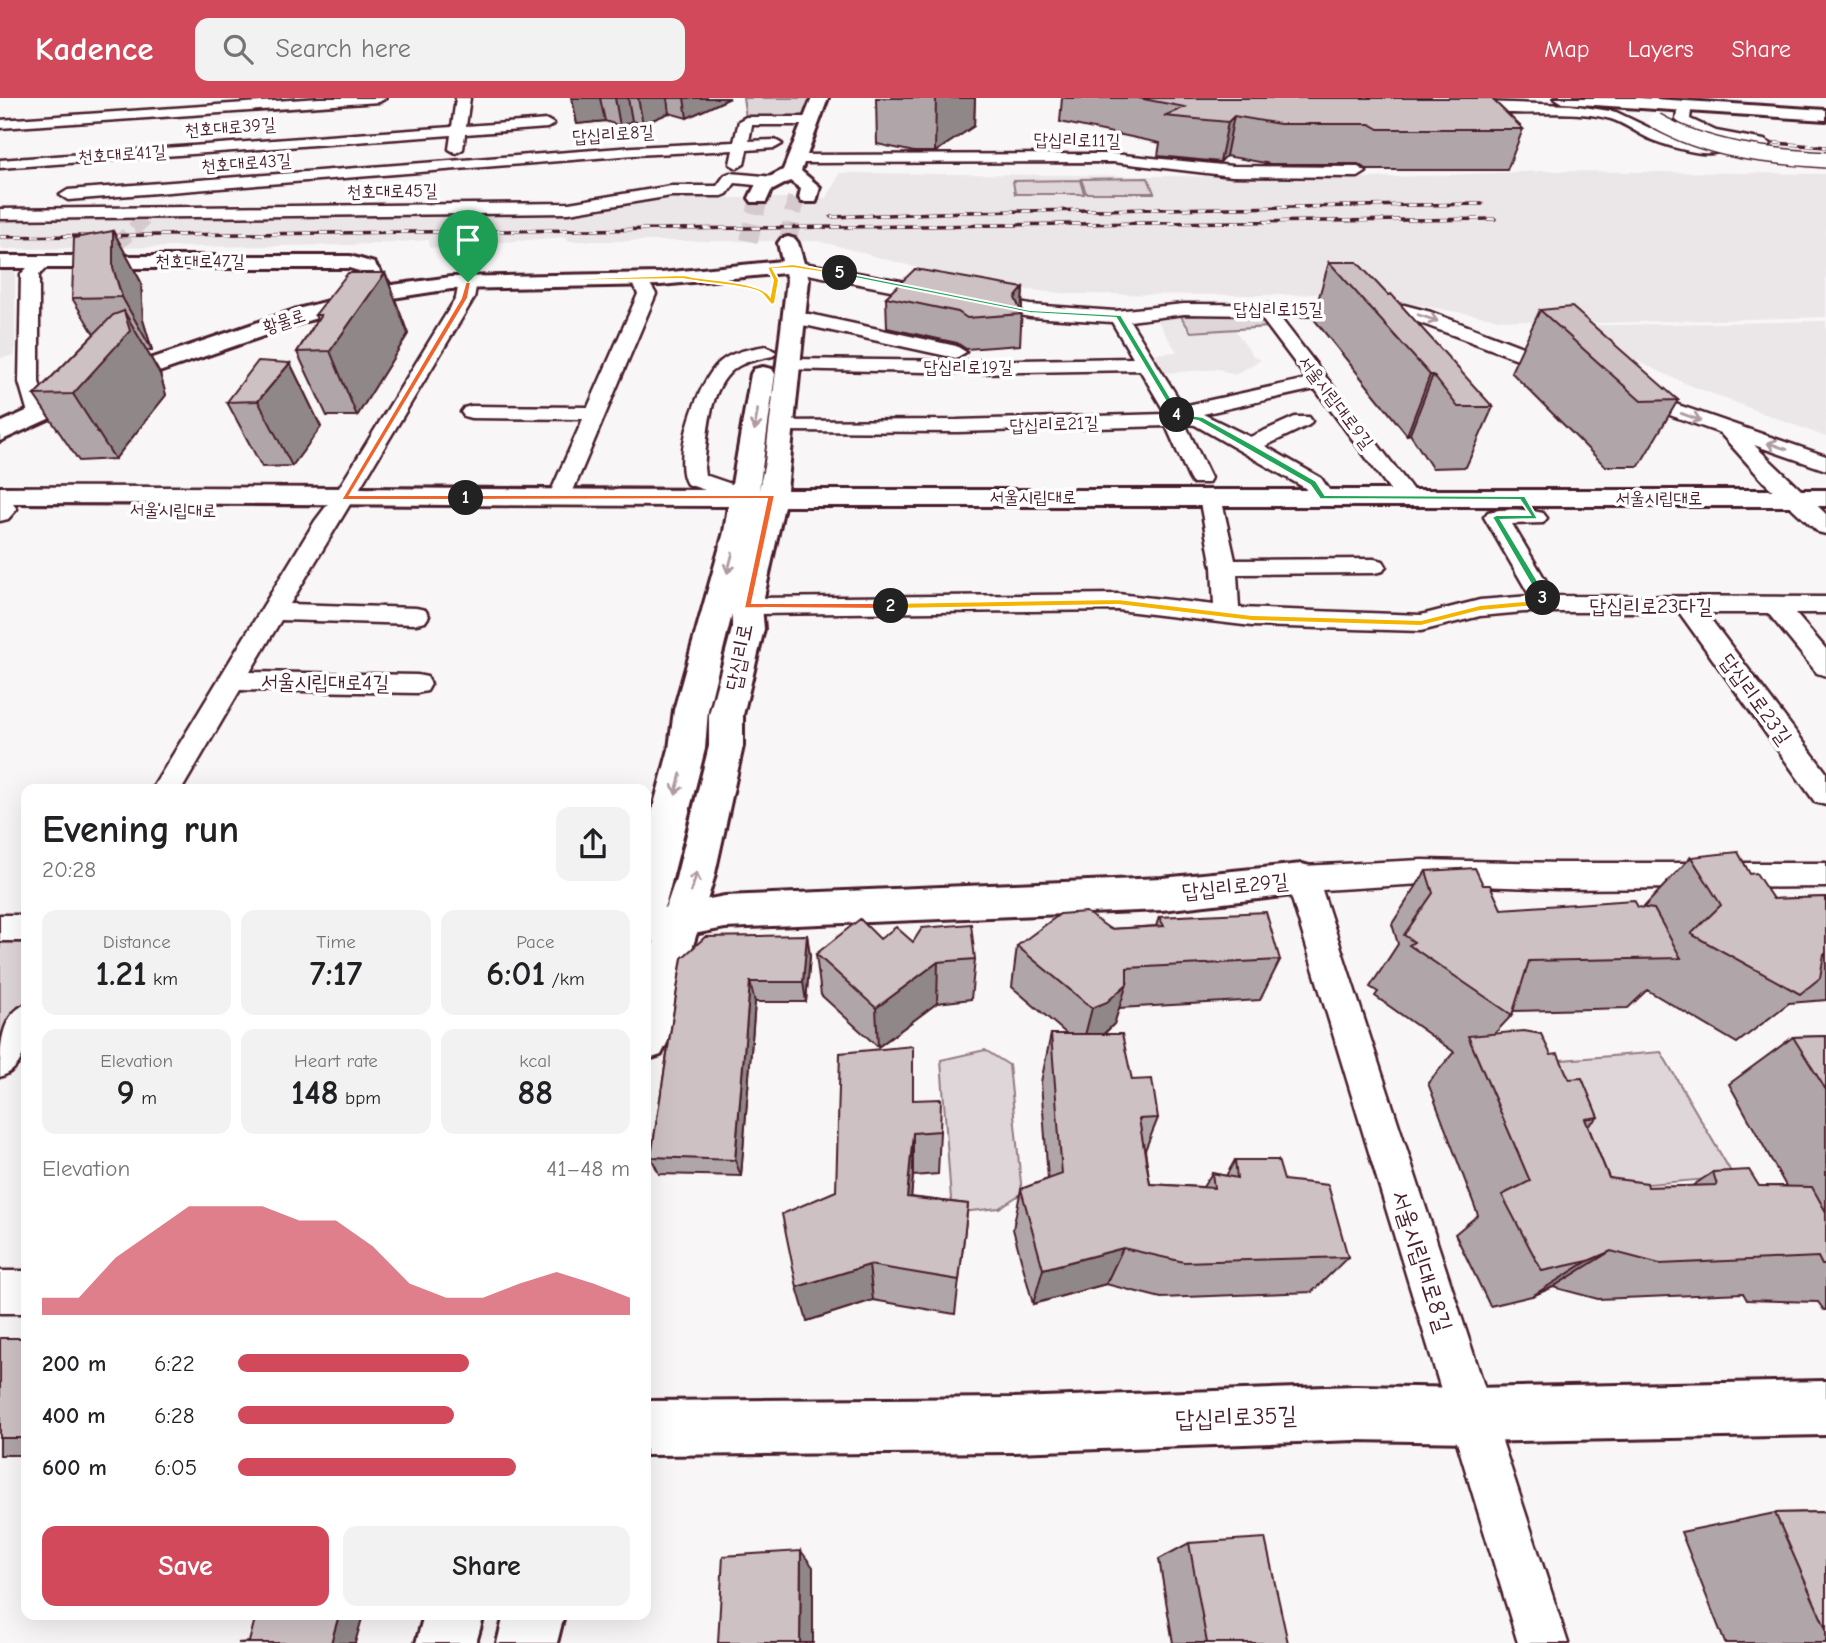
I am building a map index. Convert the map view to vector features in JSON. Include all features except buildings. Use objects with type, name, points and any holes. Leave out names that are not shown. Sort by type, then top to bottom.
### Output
[{"type":"main road","points":[[781,178],[820,98]]},
{"type":"main road","points":[[1567,104],[1705,107],[1826,115]]},
{"type":"main road","name":"답십리로","points":[[762,260],[795,241]]},
{"type":"main road","points":[[692,276],[762,260]]},
{"type":"main road","name":"답십리로","points":[[692,276],[704,282],[768,291],[776,280],[762,260]]},
{"type":"main road","name":"답십리로","points":[[651,884],[687,749],[691,710],[738,531],[758,496],[782,425],[798,279],[762,260]]},
{"type":"main road","name":"황물로","points":[[0,433],[38,413],[121,377],[330,306],[386,293],[435,284],[468,282],[639,280],[692,276],[762,260]]},
{"type":"main road","name":"천호대로47길","points":[[0,262],[350,262],[367,267],[386,293]]},
{"type":"main road","name":"답십리로","points":[[651,1019],[664,923],[695,878],[726,746],[726,715],[748,629],[747,606],[758,496],[767,343]]},
{"type":"main road","name":"서울시립대로","points":[[1,507],[291,510],[344,498],[758,496],[1205,488],[1323,498],[1826,498]]},
{"type":"main road","name":"답십리로29길","points":[[664,923],[724,912],[1162,894],[1302,879]]},
{"type":"main road","name":"답십리로35길","points":[[651,1428],[1014,1424],[1355,1413],[1471,1415],[1826,1408]]},
{"type":"main road","points":[[446,1643],[453,1620]]},
{"type":"main road","points":[[527,1643],[533,1620]]},
{"type":"street","points":[[0,124],[215,104],[379,98]]},
{"type":"street","points":[[1516,98],[1567,104],[1635,118],[1668,136],[1714,150]]},
{"type":"street","points":[[325,193],[356,99]]},
{"type":"street","points":[[0,143],[35,103]]},
{"type":"street","points":[[150,214],[168,188],[215,104]]},
{"type":"street","points":[[1567,104],[1609,118],[1661,143],[1753,157]]},
{"type":"street","points":[[1480,106],[1567,104],[1616,116],[1655,136],[1686,146]]},
{"type":"street","points":[[1662,121],[1665,115],[1705,107]]},
{"type":"street","points":[[453,171],[449,148],[458,130],[461,108]]},
{"type":"street","points":[[1604,111],[1631,113],[1662,121],[1681,135],[1702,142],[1758,153],[1826,158]]},
{"type":"street","points":[[1684,111],[1683,120],[1698,130],[1720,137],[1764,144]]},
{"type":"street","points":[[730,178],[743,144],[746,121],[810,121]]},
{"type":"street","points":[[781,178],[785,121]]},
{"type":"street","name":"천호대로39길","points":[[0,164],[547,124]]},
{"type":"street","points":[[632,134],[638,181]]},
{"type":"street","points":[[484,195],[490,144]]},
{"type":"street","name":"답십리로8길","points":[[453,171],[488,163],[743,144],[781,178]]},
{"type":"street","name":"답십리로11길","points":[[781,178],[1113,158],[1232,171],[1358,172]]},
{"type":"street","name":"천호대로43길","points":[[0,200],[168,188],[325,193],[453,171]]},
{"type":"street","name":"천호대로45길","points":[[0,215],[150,214],[325,193],[449,204],[484,195],[578,207],[638,181],[671,191],[723,191],[730,178],[781,178]]},
{"type":"street","name":"답십리로15길","points":[[762,260],[825,270],[1030,312],[1118,317],[1184,309],[1404,311],[1424,316],[1574,373]]},
{"type":"street","points":[[38,413],[29,382],[30,274],[44,261]]},
{"type":"street","points":[[559,498],[648,294],[639,280]]},
{"type":"street","name":"서울시립대로4길","points":[[170,784],[234,681],[327,521],[344,498],[465,298],[468,282]]},
{"type":"street","name":"서울시립대로9길","points":[[1263,308],[1408,498]]},
{"type":"street","points":[[1059,314],[1068,333]]},
{"type":"street","points":[[747,606],[1118,602],[1227,614],[1224,567],[1205,488],[1176,428],[1179,417],[1118,317]]},
{"type":"street","points":[[793,320],[809,320],[950,353],[1042,347]]},
{"type":"street","name":"서울시립대로","points":[[758,496],[695,479],[693,468],[706,391],[740,356],[767,343]]},
{"type":"street","name":"답십리로19길","points":[[788,365],[973,367],[1147,363]]},
{"type":"street","name":"답십리로21길","points":[[782,425],[957,426],[1161,421],[1179,417],[1191,410],[1321,382]]},
{"type":"street","points":[[1610,387],[1826,463]]},
{"type":"street","points":[[471,412],[595,413]]},
{"type":"street","points":[[1179,417],[1200,419],[1249,445],[1313,483],[1323,498]]},
{"type":"street","points":[[1249,445],[1302,421]]},
{"type":"street","points":[[1727,429],[1772,477],[1826,527]]},
{"type":"street","points":[[1522,498],[1535,518],[1496,517],[1548,606]]},
{"type":"street","points":[[1224,567],[1374,566]]},
{"type":"street","name":"답십리로23다길","points":[[1227,614],[1252,618],[1421,623],[1480,608],[1524,604],[1826,605]]},
{"type":"street","name":"답십리로23길","points":[[1687,605],[1826,794]]},
{"type":"street","points":[[1775,605],[1826,667]]},
{"type":"street","points":[[274,612],[416,616]]},
{"type":"street","name":"서울시립대로4길","points":[[234,681],[417,684]]},
{"type":"street","name":"답십리로29길","points":[[1302,879],[1422,872],[1558,876],[1826,875]]},
{"type":"street","name":"서울시립대로8길","points":[[1302,879],[1543,1643]]},
{"type":"street","points":[[0,928],[21,928]]},
{"type":"street","points":[[0,1061],[21,1027]]},
{"type":"street","points":[[0,1292],[21,1292]]},
{"type":"shaded area","points":[[743,98],[819,98],[812,115],[791,119],[746,117]]},
{"type":"shaded area","points":[[1545,171],[1826,174],[1826,317],[1560,324],[1498,319],[1345,292],[1294,295],[1072,294],[1009,288],[959,279],[819,241],[569,241],[566,237],[429,248],[429,240],[352,245],[0,249],[0,220],[573,212],[671,193],[722,195],[721,198],[827,198],[840,173],[1373,178]]},
{"type":"shaded area","points":[[1148,178],[1154,193],[1086,193],[1081,179]]},
{"type":"shaded area","points":[[1080,180],[1084,194],[1015,194],[1013,181]]},
{"type":"shaded area","points":[[0,269],[15,269],[15,355],[0,358]]},
{"type":"shaded area","points":[[1260,310],[1273,328],[1235,330],[1253,356],[1261,360],[1234,375],[1219,369],[1164,373],[1153,354],[1177,352],[1155,317]]},
{"type":"shaded area","points":[[1256,311],[1268,327],[1191,332],[1180,315]]},
{"type":"shaded area","points":[[1826,321],[1826,437],[1687,384],[1561,326]]},
{"type":"shaded area","points":[[0,942],[21,943],[21,1007],[0,1041]]},
{"type":"shaded area","points":[[985,1050],[1009,1065],[1022,1193],[999,1208],[952,1213],[941,1060]]},
{"type":"shaded area","points":[[1661,1052],[1734,1177],[1587,1189],[1525,1063]]},
{"type":"tunnel","points":[[749,241],[759,198]]},
{"type":"tunnel","points":[[788,241],[796,198]]},
{"type":"tunnel","points":[[99,260],[150,214]]},
{"type":"railway","points":[[1775,143],[1826,147]]},
{"type":"railway","points":[[831,217],[967,212],[1482,204]]},
{"type":"railway","points":[[0,237],[1495,219]]},
{"type":"route","points":[[793,266],[825,270],[1030,312],[1118,317],[1179,417],[1200,419],[1249,445],[1313,483],[1323,498],[1522,498],[1535,518],[1496,517],[1548,606],[1524,604],[1480,608],[1421,623],[1252,618],[1118,602],[747,606],[766,532],[772,496],[344,498],[465,298],[468,282],[684,277],[754,288],[763,291],[772,303],[776,280],[769,268],[793,266]]}]
